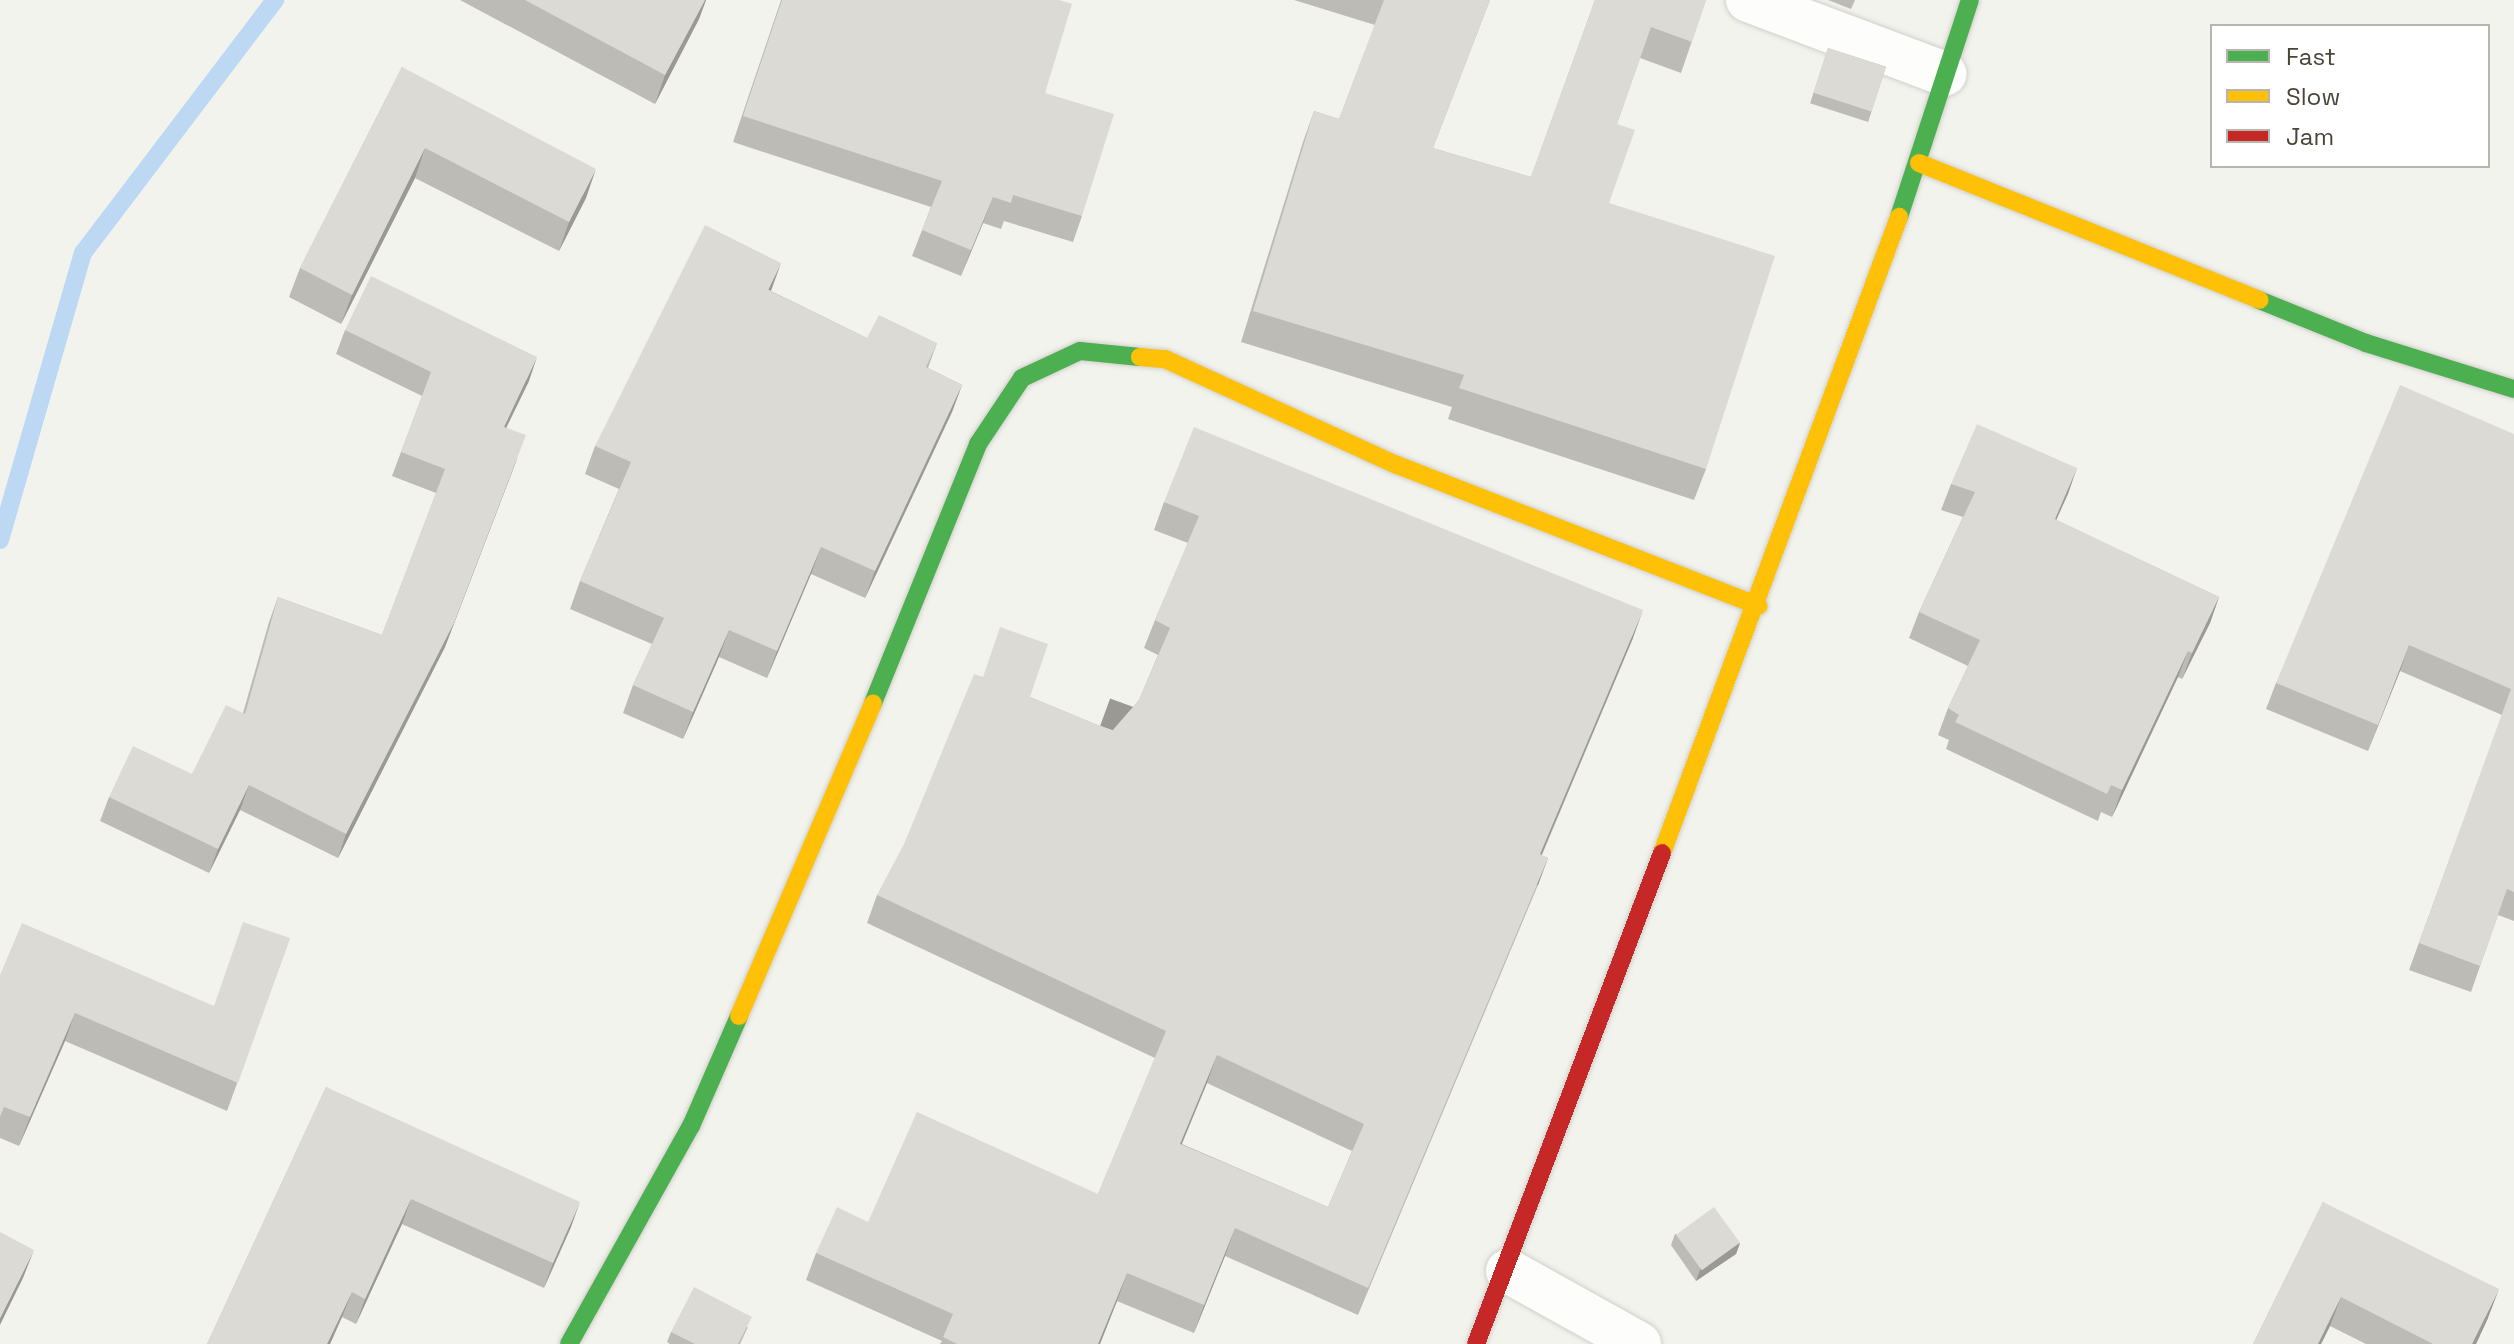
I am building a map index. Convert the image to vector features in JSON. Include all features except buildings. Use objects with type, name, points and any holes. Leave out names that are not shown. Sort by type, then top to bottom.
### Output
[{"type":"street","points":[[1748,0],[1945,74]]},
{"type":"street","points":[[1476,1344],[1508,1271],[1758,606],[1919,163],[1970,0]]},
{"type":"street","points":[[1919,163],[2366,343],[2514,389]]},
{"type":"street","points":[[569,1344],[691,1126],[885,676],[978,444],[1022,378],[1080,351],[1165,359],[1397,465],[1758,606]]},
{"type":"street","points":[[1508,1271],[1639,1344]]},
{"type":"waterway","points":[[0,540],[83,253],[275,0]]},
{"type":"traffic: fast","points":[[1899,217],[1970,0]]},
{"type":"traffic: fast","points":[[2259,300],[2366,343],[2514,389]]},
{"type":"traffic: fast","points":[[873,703],[978,444],[1022,378],[1080,351],[1140,357]]},
{"type":"traffic: fast","points":[[569,1344],[691,1126],[739,1016]]},
{"type":"traffic: slow","points":[[1919,163],[2259,300]]},
{"type":"traffic: slow","points":[[1662,853],[1899,217]]},
{"type":"traffic: slow","points":[[1140,357],[1165,359],[1397,465],[1758,606]]},
{"type":"traffic: slow","points":[[739,1016],[873,703]]},
{"type":"traffic: jam","points":[[1476,1344],[1662,853]]}]
